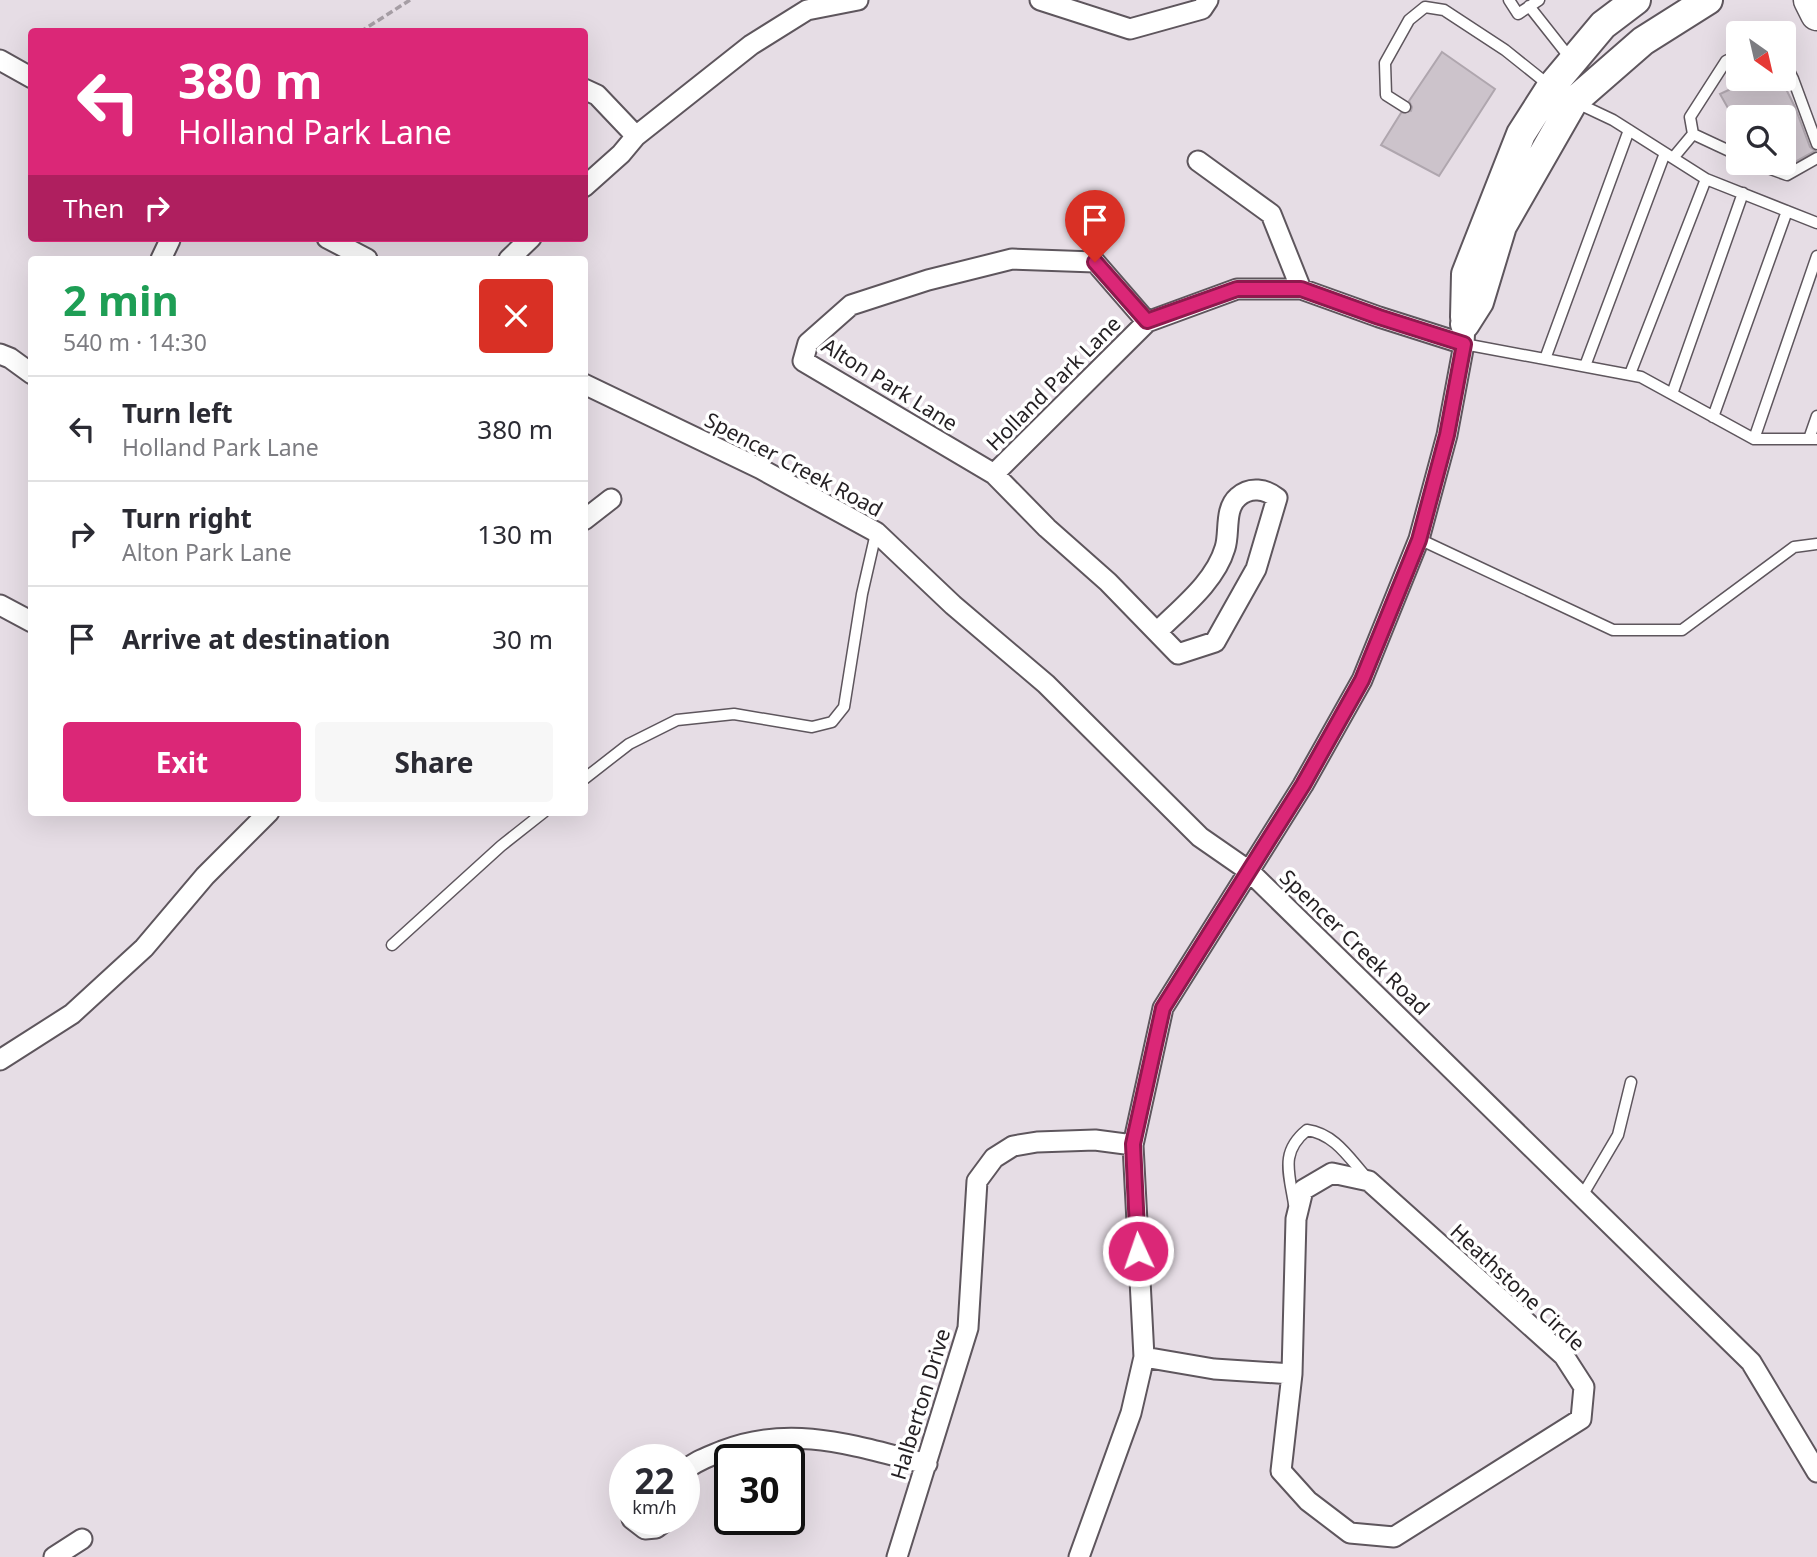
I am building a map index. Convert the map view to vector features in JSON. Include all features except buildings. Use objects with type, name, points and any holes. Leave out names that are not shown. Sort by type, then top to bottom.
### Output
[{"type":"main road","points":[[1810,0],[1817,13]]},
{"type":"street","points":[[588,183],[621,154],[636,136],[804,5],[858,0]]},
{"type":"street","points":[[1040,0],[1130,29],[1202,9],[1208,0]]},
{"type":"street","points":[[1562,94],[1572,61],[1603,25],[1636,0]]},
{"type":"street","points":[[1079,1557],[1131,1413],[1144,1357],[1133,1144],[1163,1008],[1303,785],[1362,680],[1419,540],[1447,435],[1465,334],[1466,274],[1517,145],[1562,94],[1708,0]]},
{"type":"street","points":[[0,60],[28,76]]},
{"type":"street","points":[[588,91],[597,95],[636,136]]},
{"type":"street","points":[[1198,161],[1271,214],[1301,289]]},
{"type":"street","points":[[335,242],[361,256]]},
{"type":"street","points":[[512,256],[527,242]]},
{"type":"street","name":"Alton Park Lane","points":[[1147,321],[1095,262],[1012,259],[928,280],[851,305],[808,343],[803,362],[994,474],[1047,528],[1108,582],[1178,654],[1215,642],[1256,569],[1277,498],[1268,491],[1252,490],[1239,496],[1232,504],[1226,546],[1214,571],[1157,632]]},
{"type":"street","name":"Holland Park Lane","points":[[994,474],[1147,321],[1237,289],[1301,289],[1379,317],[1465,334]]},
{"type":"street","points":[[0,354],[28,371]]},
{"type":"street","name":"Spencer Creek Road","points":[[588,386],[761,468],[876,532],[953,606],[1046,684],[1200,837],[1249,871],[1751,1362],[1817,1472]]},
{"type":"street","points":[[588,517],[611,499]]},
{"type":"street","points":[[0,605],[28,620]]},
{"type":"street","points":[[0,1060],[72,1014],[145,948],[205,876],[265,816]]},
{"type":"street","name":"Halberton Drive","points":[[897,1557],[968,1328],[978,1181],[994,1158],[1013,1146],[1095,1140],[1133,1144]]},
{"type":"street","name":"Heathstone Circle","points":[[1332,1173],[1369,1181],[1564,1356],[1584,1387],[1581,1419],[1394,1536],[1350,1533],[1308,1501],[1281,1471],[1292,1374],[1296,1219],[1303,1189],[1332,1173]]},
{"type":"street","points":[[1144,1357],[1214,1368],[1292,1374]]},
{"type":"street","points":[[700,1460],[744,1442],[777,1437],[822,1439],[927,1464]]},
{"type":"street","points":[[54,1557],[82,1539]]},
{"type":"lane","points":[[1509,0],[1518,14],[1539,0]]},
{"type":"lane","points":[[1529,6],[1572,61]]},
{"type":"lane","points":[[1405,107],[1386,95],[1385,64],[1409,20],[1425,7],[1444,10],[1505,50],[1562,94],[1613,120],[1706,178],[1817,223]]},
{"type":"lane","points":[[1693,134],[1690,117],[1726,61]]},
{"type":"lane","points":[[1796,87],[1817,144]]},
{"type":"lane","points":[[1545,359],[1629,130]]},
{"type":"lane","points":[[1693,134],[1726,149]]},
{"type":"lane","points":[[1585,366],[1669,155],[1693,134]]},
{"type":"lane","points":[[1796,170],[1817,158]]},
{"type":"lane","points":[[1630,374],[1706,178]]},
{"type":"lane","points":[[1672,394],[1743,193]]},
{"type":"lane","points":[[1713,417],[1787,211]]},
{"type":"lane","points":[[1754,439],[1817,256]]},
{"type":"lane","points":[[1465,334],[1545,359],[1641,377],[1754,439],[1813,439],[1817,416]]},
{"type":"lane","points":[[588,776],[629,744],[677,720],[734,714],[812,727],[832,722],[844,707],[862,594],[876,532]]},
{"type":"lane","points":[[1419,540],[1613,630],[1682,630],[1794,547],[1817,544]]},
{"type":"lane","points":[[392,945],[501,846],[539,816]]},
{"type":"lane","points":[[1582,1196],[1618,1135],[1631,1082]]},
{"type":"lane","points":[[1296,1219],[1289,1168],[1290,1148],[1307,1130],[1322,1132],[1339,1145],[1369,1181]]},
{"type":"path","points":[[366,28],[410,0]]},
{"type":"route","points":[[1095,262],[1147,321],[1237,289],[1301,289],[1464,344],[1447,435],[1419,540],[1362,680],[1303,785],[1163,1008],[1133,1144],[1138,1251]]}]
